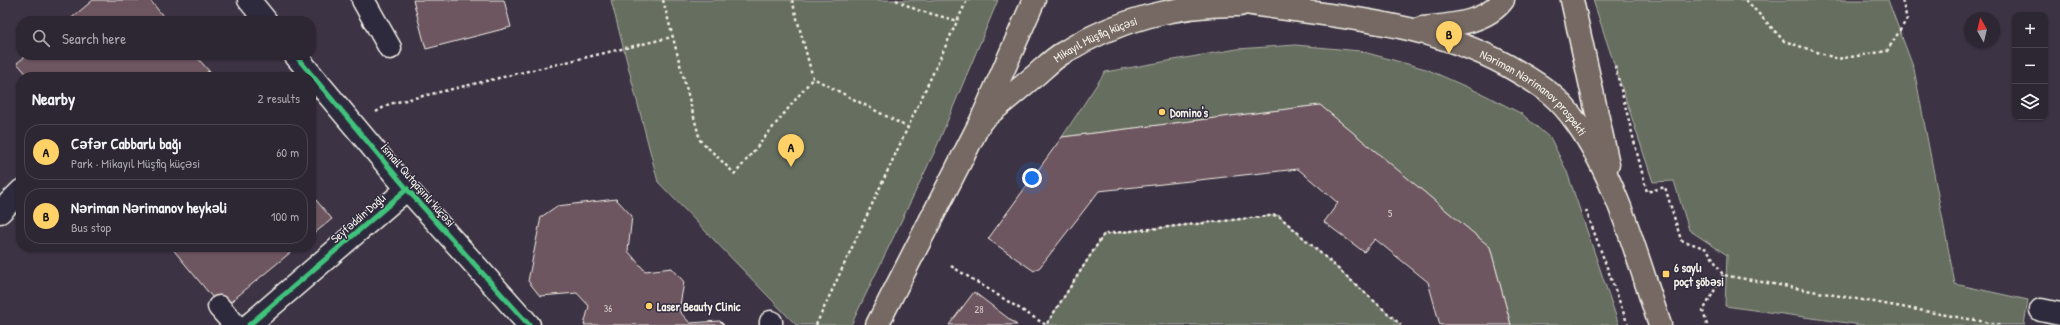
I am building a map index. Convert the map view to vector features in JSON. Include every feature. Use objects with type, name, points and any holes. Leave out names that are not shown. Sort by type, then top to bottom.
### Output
[{"type":"main road","name":"Mikayıl Müşfiq küçəsi","points":[[877,325],[981,121],[1034,0]]},
{"type":"main road","name":"Nəriman Nərimanov prospekti","points":[[1225,0],[1325,13],[1411,29],[1460,43],[1499,60],[1554,95],[1576,122],[1593,150],[1616,200],[1660,325]]},
{"type":"main road","name":"Nəriman Nərimanov prospekti","points":[[1411,29],[1457,24],[1473,20],[1489,12],[1503,0]]},
{"type":"main road","name":"Nəriman Nərimanov prospekti","points":[[1572,0],[1616,200]]},
{"type":"main road","name":"Mikayıl Müşfiq küçəsi","points":[[981,121],[1062,53],[1121,25],[1154,14],[1188,7],[1256,5]]},
{"type":"street","points":[[249,0],[262,16]]},
{"type":"street","points":[[363,0],[390,48]]},
{"type":"street","name":"İsmail Qutqaşınlı küçəsi","points":[[299,60],[309,72]]},
{"type":"street","name":"İsmail Qutqaşınlı küçəsi","points":[[316,80],[407,189],[529,325]]},
{"type":"street","name":"Seyfəddin Dağlı","points":[[249,325],[407,189]]},
{"type":"street","points":[[0,212],[16,196]]},
{"type":"street","points":[[219,307],[235,325]]},
{"type":"path","points":[[662,0],[700,140],[735,174],[813,78]]},
{"type":"path","points":[[792,0],[813,78],[907,126]]},
{"type":"path","points":[[896,0],[917,10],[958,21]]},
{"type":"path","points":[[816,325],[907,126],[968,0]]},
{"type":"path","points":[[1746,0],[1784,40],[1838,59],[1887,51],[1907,19],[1902,0]]},
{"type":"path","points":[[354,126],[389,104],[672,37]]},
{"type":"path","points":[[1615,65],[1647,192],[1665,187],[1680,240],[1707,249],[1723,275],[2002,325]]},
{"type":"path","points":[[1586,210],[1628,325]]},
{"type":"path","points":[[951,266],[1046,325],[1104,234],[1278,215],[1401,325]]},
{"type":"path","points":[[1707,325],[1703,311],[1723,275]]},
{"type":"green space","points":[[611,0],[998,0],[934,153],[851,325],[796,325],[658,182]]},
{"type":"green space","points":[[1593,0],[1888,0],[1914,69],[1955,284],[2028,300],[2024,325],[1862,325],[1725,306],[1727,255],[1689,230],[1674,181],[1653,182]]},
{"type":"green space","points":[[1296,45],[1360,51],[1426,69],[1485,95],[1522,114],[1551,139],[1567,172],[1619,325],[1511,325],[1490,247],[1320,105],[1062,137],[1105,72],[1237,49]]},
{"type":"green space","points":[[1278,215],[1401,325],[1046,325],[1104,234]]},
{"type":"building","points":[[93,0],[150,0],[163,16],[74,16]]},
{"type":"building","points":[[413,0],[504,0],[511,27],[426,49]]},
{"type":"building","points":[[21,60],[199,60],[209,71],[25,72],[17,63]]},
{"type":"building","points":[[1320,105],[1490,247],[1511,325],[1440,325],[1428,282],[1375,239],[1364,252],[1324,222],[1338,203],[1298,169],[1099,191],[1040,267],[1034,271],[988,239],[1062,137]]},
{"type":"building","points":[[616,199],[632,216],[628,251],[645,271],[672,268],[684,282],[679,311],[690,323],[720,321],[724,325],[584,325],[589,306],[577,293],[540,296],[528,281],[541,217],[557,206]]},
{"type":"building","points":[[316,200],[332,219],[316,232]]},
{"type":"building","points":[[175,252],[291,252],[222,309]]},
{"type":"building","points":[[974,292],[1017,325],[949,325]]},
{"type":"cycle path","points":[[299,60],[309,72]]},
{"type":"cycle path","points":[[316,80],[407,189],[529,325]]},
{"type":"cycle path","points":[[249,325],[407,189]]},
{"type":"place","name":"Nəriman Nərimanov heykəli","points":[[1449,54]]},
{"type":"place","name":"Domino's","points":[[1162,112]]},
{"type":"place","name":"Cəfər Cabbarlı bağı","points":[[791,167]]},
{"type":"place","name":"6 saylı poçt şöbəsi","points":[[1666,274]]},
{"type":"place","name":"Laser Beauty Clinic","points":[[649,306]]}]
